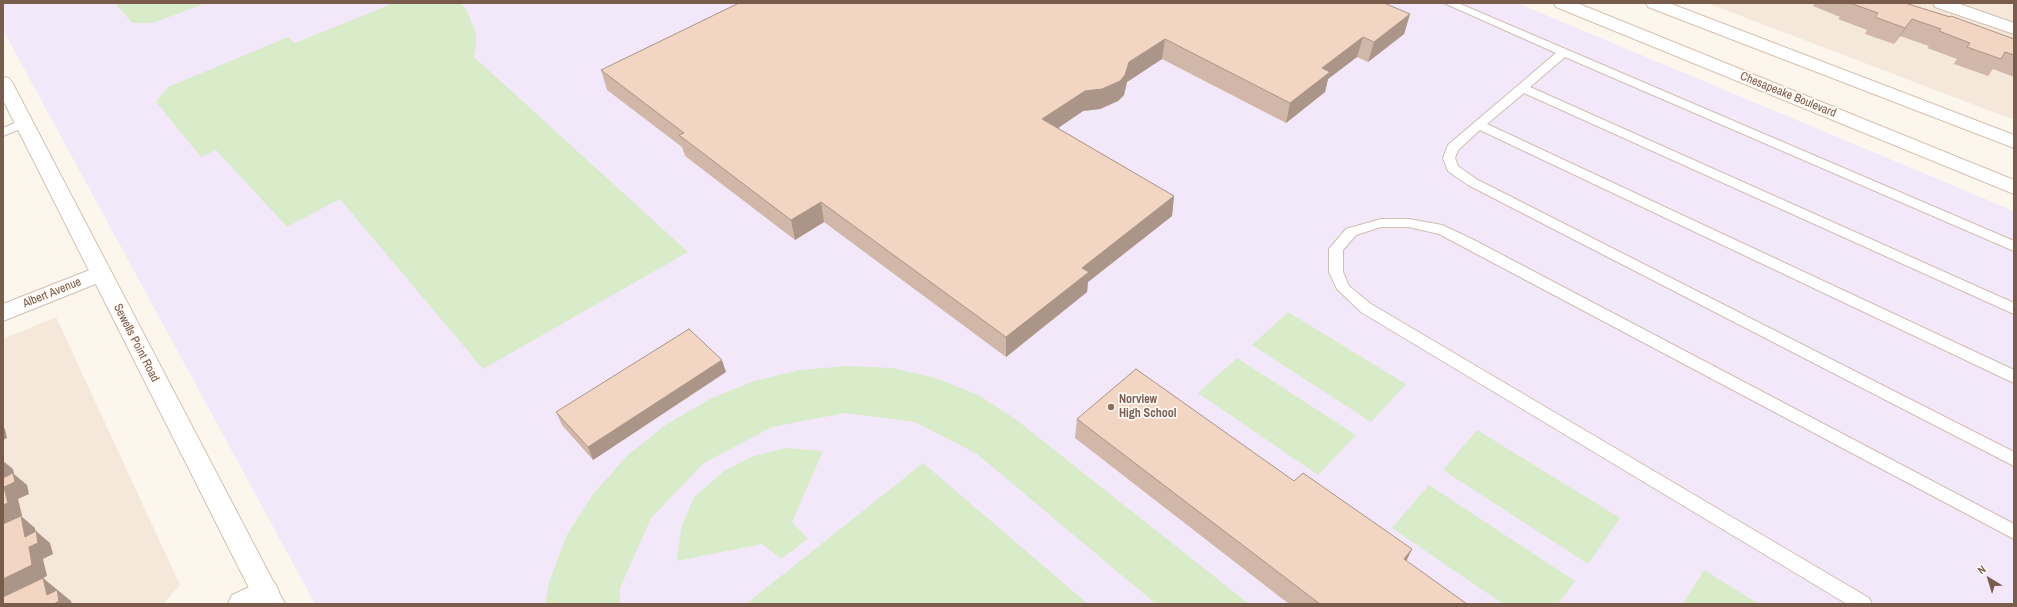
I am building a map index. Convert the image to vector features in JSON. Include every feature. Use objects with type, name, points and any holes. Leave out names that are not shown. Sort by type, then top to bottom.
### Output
[{"type":"main road","name":"Chesapeake Boulevard","points":[[1562,3],[2014,187]]},
{"type":"main road","points":[[1654,3],[2014,142]]},
{"type":"main road","points":[[1941,3],[2014,29]]},
{"type":"main road","name":"Sewells Point Road","points":[[3,82],[100,274],[259,600]]},
{"type":"main road","name":"Albert Avenue","points":[[3,313],[100,274]]},
{"type":"lane","points":[[1449,3],[2014,246]]},
{"type":"lane","points":[[1564,52],[1452,148],[1449,158],[1452,168],[1472,182],[2014,459]]},
{"type":"lane","points":[[1523,88],[2014,309]]},
{"type":"lane","points":[[3,132],[24,123]]},
{"type":"lane","points":[[1479,125],[2014,377]]},
{"type":"lane","points":[[1863,604],[1366,308],[1344,289],[1336,272],[1336,249],[1351,232],[1381,223],[1409,224],[1442,230],[2014,532]]},
{"type":"shaded area","name":"Norview High School","points":[[3,3],[1517,3],[2014,211],[2014,604],[315,604],[3,30]]},
{"type":"shaded area","points":[[1707,3],[2014,3],[2014,120]]},
{"type":"shaded area","points":[[56,317],[180,585],[163,604],[3,604],[3,339]]},
{"type":"green space","points":[[115,3],[206,3],[153,23],[132,23]]},
{"type":"green space","points":[[394,3],[460,3],[466,9],[476,33],[474,57],[688,252],[483,369],[340,199],[287,227],[216,150],[201,157],[156,102],[168,87],[288,37],[295,43]]},
{"type":"green space","points":[[1288,312],[1406,384],[1371,422],[1252,345]]},
{"type":"green space","points":[[1237,358],[1356,435],[1318,475],[1198,393]]},
{"type":"green space","points":[[847,366],[892,368],[936,378],[978,395],[1014,418],[1249,604],[1156,604],[977,454],[915,422],[845,413],[772,427],[704,463],[651,518],[620,588],[620,604],[545,604],[549,582],[567,535],[594,493],[628,455],[667,424],[710,399],[754,381],[800,370]]},
{"type":"green space","points":[[1477,430],[1620,518],[1588,564],[1443,470]]},
{"type":"green space","points":[[785,448],[823,451],[792,522],[808,539],[781,559],[762,544],[677,561],[681,528],[694,497],[724,471],[751,457]]},
{"type":"green space","points":[[923,463],[1088,604],[746,604]]},
{"type":"green space","points":[[1429,485],[1575,581],[1558,604],[1503,604],[1392,528]]},
{"type":"green space","points":[[1704,570],[1759,604],[1683,604]]},
{"type":"building","points":[[739,3],[1384,3],[1410,14],[1374,42],[1363,37],[1322,68],[1330,72],[1290,103],[1165,39],[1129,62],[1125,75],[1120,81],[1102,89],[1085,91],[1042,119],[1174,196],[1082,268],[1089,272],[1006,337],[821,202],[791,220],[679,135],[684,133],[601,70]]},
{"type":"building","points":[[1850,3],[1905,3],[1950,17],[1951,16],[2014,39],[2014,55],[2005,52],[2001,59],[1967,47],[1970,43],[1939,31],[1941,29],[1912,19],[1905,28],[1875,17],[1878,13]]},
{"type":"building","points":[[689,329],[722,360],[588,447],[556,412]]},
{"type":"building","points":[[1136,369],[1294,481],[1303,473],[1412,549],[1404,559],[1467,604],[1320,604],[1077,419]]},
{"type":"building","points":[[13,473],[15,482],[4,487],[8,503],[3,505],[3,478]]},
{"type":"building","points":[[21,516],[25,537],[36,531],[38,543],[29,547],[32,565],[3,579],[3,524]]},
{"type":"building","points":[[43,578],[47,595],[57,590],[59,601],[54,604],[3,604],[3,597]]},
{"type":"place","name":"Norview High School","points":[[1111,407]]}]
